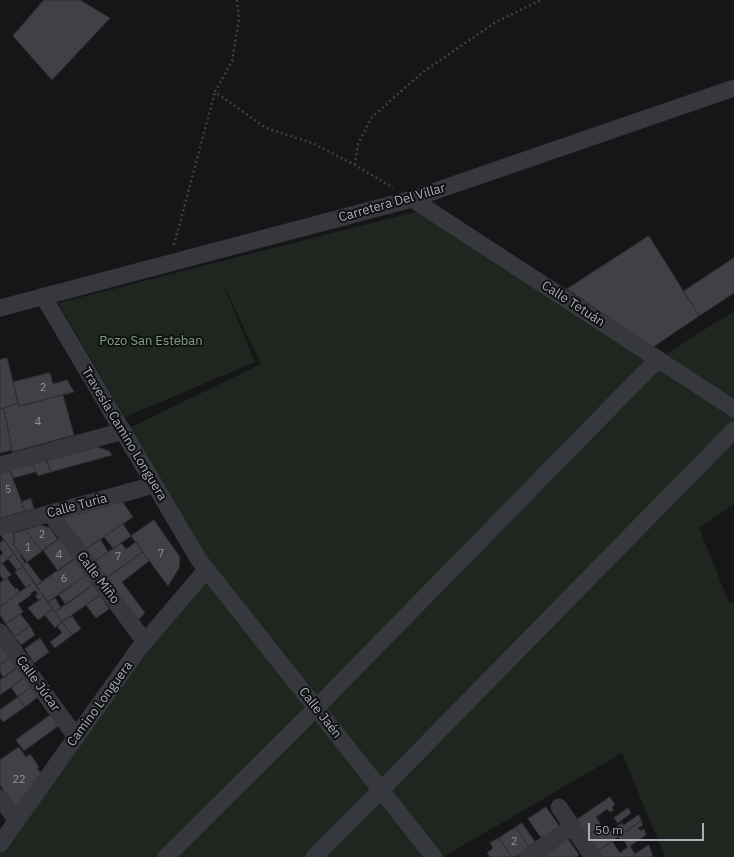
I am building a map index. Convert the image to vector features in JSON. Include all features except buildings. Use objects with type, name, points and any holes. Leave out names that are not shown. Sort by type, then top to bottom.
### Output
[{"type":"street","name":"Carretera Del Villar","points":[[0,308],[412,199],[734,88]]},
{"type":"street","name":"Calle Tetuán","points":[[412,199],[734,409]]},
{"type":"street","name":"Travesía Camino Longuera","points":[[43,296],[154,485],[206,570]]},
{"type":"street","points":[[166,857],[316,708],[658,359]]},
{"type":"street","points":[[314,857],[734,430]]},
{"type":"street","points":[[0,465],[123,431]]},
{"type":"street","name":"Calle Turia","points":[[0,527],[154,485]]},
{"type":"street","name":"Calle Miño","points":[[50,513],[146,642]]},
{"type":"street","name":"Calle Jaén","points":[[206,570],[434,857]]},
{"type":"street","name":"Camino Longuera","points":[[0,844],[138,650],[206,570]]},
{"type":"street","name":"Calle Júcar","points":[[0,632],[76,737]]},
{"type":"street","points":[[0,798],[17,821]]},
{"type":"street","points":[[559,807],[593,857]]},
{"type":"street","points":[[527,857],[572,827]]},
{"type":"path","points":[[169,263],[215,92],[232,61],[239,19],[237,0]]},
{"type":"path","points":[[355,165],[358,144],[372,118],[423,72],[496,22],[541,0]]},
{"type":"path","points":[[215,92],[266,128],[312,143],[355,165],[412,199]]},
{"type":"green space","name":"Pozo San Esteban","points":[[427,209],[658,359],[734,311],[734,504],[699,528],[729,603],[734,602],[734,857],[665,857],[622,753],[443,857],[0,857],[0,840],[206,570],[123,431],[261,364],[220,277],[255,362],[125,417],[58,303]]}]
